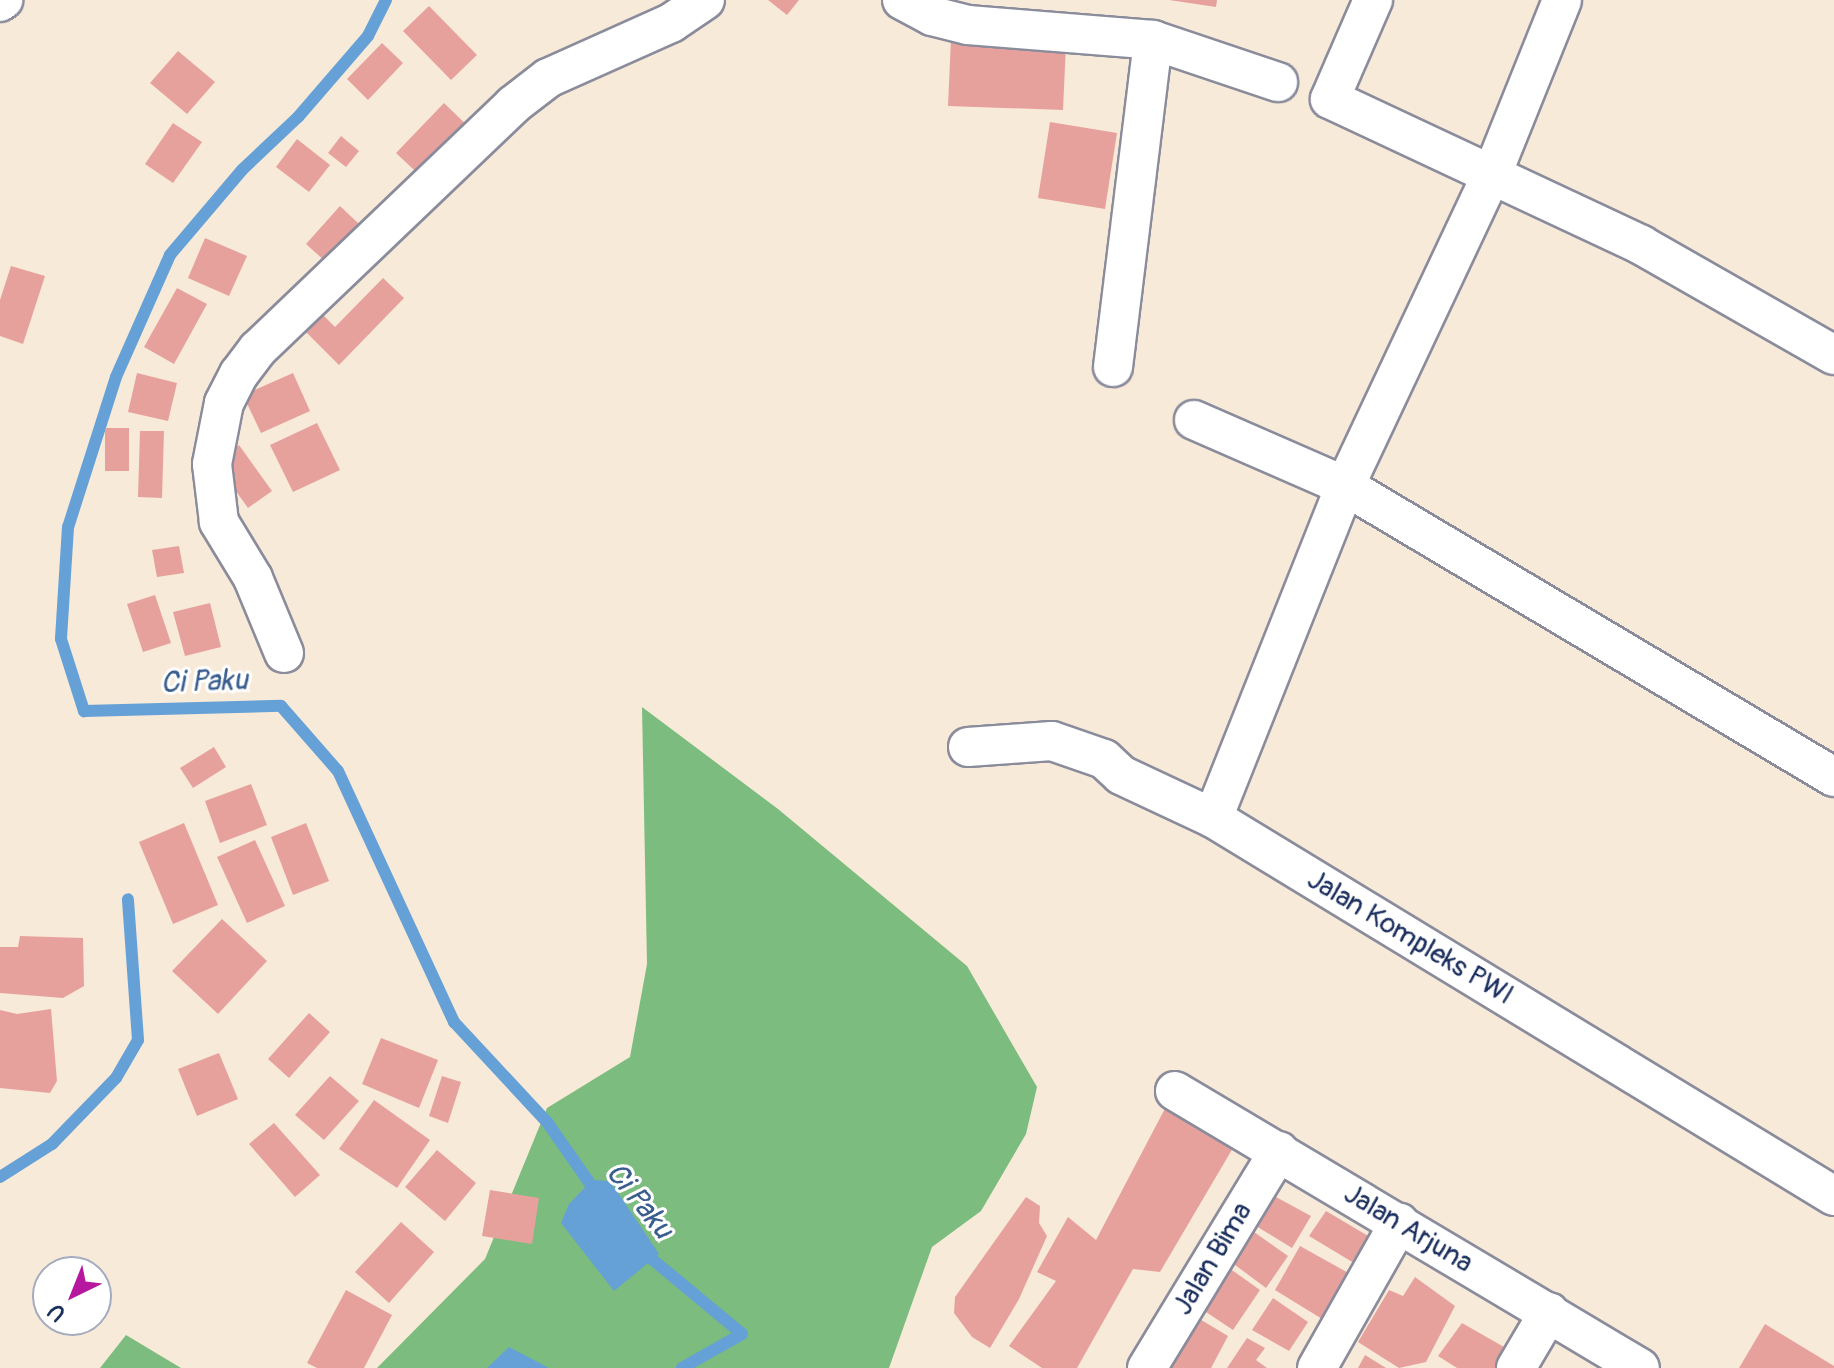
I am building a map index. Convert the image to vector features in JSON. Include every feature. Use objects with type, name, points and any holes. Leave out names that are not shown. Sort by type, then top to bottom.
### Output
[{"type":"street","points":[[284,653],[253,578],[219,522],[212,464],[224,403],[239,374],[258,349],[513,105],[548,78],[671,23],[705,0]]},
{"type":"street","points":[[902,0],[932,16],[968,25],[1153,40],[1278,82]]},
{"type":"street","points":[[1373,0],[1330,99],[1493,172],[1641,245],[1834,355]]},
{"type":"street","points":[[1213,818],[1345,486],[1493,172],[1562,0]]},
{"type":"street","points":[[1113,367],[1153,40]]},
{"type":"street","points":[[1194,420],[1345,486],[1834,777]]},
{"type":"street","name":"Jalan Kompleks PWI","points":[[968,747],[1052,741],[1104,759],[1121,775],[1213,818],[1834,1196]]},
{"type":"street","name":"Jalan Arjuna","points":[[1175,1091],[1640,1368]]},
{"type":"street","name":"Jalan Bima","points":[[1147,1368],[1279,1151]]},
{"type":"street","points":[[1317,1368],[1399,1223]]},
{"type":"street","points":[[1516,1368],[1549,1312]]},
{"type":"green space","points":[[642,707],[778,809],[967,966],[1037,1087],[1026,1134],[981,1211],[932,1247],[889,1368],[377,1368],[485,1259],[547,1108],[630,1057],[647,964]]},
{"type":"green space","points":[[126,1335],[181,1368],[100,1368]]},
{"type":"water","points":[[592,1180],[610,1181],[659,1254],[614,1291],[561,1223],[569,1204]]},
{"type":"water","points":[[509,1347],[549,1368],[487,1368]]},
{"type":"building","points":[[768,0],[799,0],[787,15]]},
{"type":"building","points":[[1169,0],[1217,0],[1216,7]]},
{"type":"building","points":[[429,6],[477,55],[451,80],[403,31]]},
{"type":"building","points":[[951,39],[1066,44],[1063,110],[948,106]]},
{"type":"building","points":[[382,43],[403,63],[368,100],[347,79]]},
{"type":"building","points":[[178,51],[215,82],[187,114],[150,83]]},
{"type":"building","points":[[444,103],[477,135],[429,184],[396,153]]},
{"type":"building","points":[[1050,122],[1117,133],[1105,209],[1038,198]]},
{"type":"building","points":[[173,123],[202,142],[173,183],[145,164]]},
{"type":"building","points":[[341,136],[359,151],[346,167],[328,153]]},
{"type":"building","points":[[297,139],[330,165],[309,192],[276,167]]},
{"type":"building","points":[[340,206],[359,224],[326,262],[306,244]]},
{"type":"building","points":[[205,238],[247,256],[229,296],[188,278]]},
{"type":"building","points":[[11,266],[45,276],[23,344],[0,336],[0,300]]},
{"type":"building","points":[[383,278],[404,298],[339,365],[299,325],[315,307],[335,327]]},
{"type":"building","points":[[177,288],[207,304],[174,364],[144,347]]},
{"type":"building","points":[[137,373],[177,383],[168,421],[128,412]]},
{"type":"building","points":[[293,373],[310,411],[261,433],[243,395]]},
{"type":"building","points":[[317,423],[340,470],[293,492],[270,445]]},
{"type":"building","points":[[105,428],[129,428],[129,471],[105,471]]},
{"type":"building","points":[[140,431],[164,431],[162,498],[138,497]]},
{"type":"building","points":[[239,445],[272,491],[248,508],[215,462]]},
{"type":"building","points":[[179,546],[184,573],[157,577],[152,550]]},
{"type":"building","points":[[155,595],[171,643],[143,652],[127,604]]},
{"type":"building","points":[[210,603],[221,647],[185,656],[173,612]]},
{"type":"building","points":[[214,747],[226,767],[193,788],[180,768]]},
{"type":"building","points":[[251,784],[267,825],[220,843],[205,801]]},
{"type":"building","points":[[184,823],[218,905],[173,924],[139,842]]},
{"type":"building","points":[[306,823],[329,881],[293,895],[271,837]]},
{"type":"building","points":[[255,840],[285,906],[247,923],[217,857]]},
{"type":"building","points":[[222,919],[267,961],[218,1014],[172,971]]},
{"type":"building","points":[[20,936],[83,938],[84,986],[63,998],[0,993],[0,947],[18,947]]},
{"type":"building","points":[[51,1009],[57,1081],[50,1093],[0,1088],[0,1010],[17,1014]]},
{"type":"building","points":[[309,1013],[330,1032],[289,1078],[268,1059]]},
{"type":"building","points":[[381,1038],[438,1060],[419,1108],[362,1084]]},
{"type":"building","points":[[219,1053],[238,1099],[197,1116],[178,1069]]},
{"type":"building","points":[[330,1076],[359,1101],[324,1140],[295,1115]]},
{"type":"building","points":[[442,1076],[461,1082],[448,1123],[429,1116]]},
{"type":"building","points":[[1170,1099],[1240,1136],[1160,1272],[1133,1269],[1077,1368],[1042,1368],[1009,1346],[1056,1281],[1037,1272],[1068,1217],[1096,1240]]},
{"type":"building","points":[[374,1100],[430,1140],[397,1188],[339,1149]]},
{"type":"building","points":[[274,1123],[320,1175],[295,1197],[249,1144]]},
{"type":"building","points":[[437,1150],[476,1183],[445,1221],[405,1187]]},
{"type":"building","points":[[490,1190],[539,1198],[532,1244],[482,1236]]},
{"type":"building","points":[[1265,1191],[1311,1216],[1292,1248],[1246,1220]]},
{"type":"building","points":[[1026,1197],[1040,1206],[1039,1223],[1047,1236],[1019,1299],[990,1348],[972,1337],[954,1313],[955,1297]]},
{"type":"building","points":[[1326,1211],[1380,1243],[1364,1269],[1309,1236]]},
{"type":"building","points":[[401,1222],[434,1252],[389,1303],[355,1272]]},
{"type":"building","points":[[1240,1222],[1288,1256],[1266,1288],[1219,1253]]},
{"type":"building","points":[[1300,1246],[1352,1275],[1327,1322],[1275,1290]]},
{"type":"building","points":[[1222,1263],[1260,1290],[1233,1330],[1194,1304]]},
{"type":"building","points":[[1415,1277],[1455,1306],[1426,1362],[1399,1368],[1358,1342],[1389,1290],[1403,1296]]},
{"type":"building","points":[[346,1290],[392,1315],[364,1368],[317,1368],[307,1363]]},
{"type":"building","points":[[1273,1298],[1308,1322],[1289,1351],[1252,1330]]},
{"type":"building","points":[[1188,1312],[1228,1336],[1211,1368],[1153,1368]]},
{"type":"building","points":[[1462,1323],[1511,1351],[1501,1368],[1457,1368],[1438,1356]]},
{"type":"building","points":[[1765,1324],[1834,1366],[1834,1368],[1739,1368]]},
{"type":"building","points":[[1247,1338],[1265,1348],[1256,1360],[1267,1368],[1227,1368]]},
{"type":"building","points":[[1365,1355],[1386,1368],[1358,1368]]},
{"type":"waterway","name":"Ci Paku","points":[[386,0],[368,36],[298,117],[242,170],[170,255],[116,377],[68,527],[61,639],[84,711],[281,706],[338,771],[454,1022],[547,1122],[598,1195]]},
{"type":"waterway","points":[[0,1177],[52,1144],[116,1078],[138,1040],[128,899]]},
{"type":"waterway","name":"Ci Paku","points":[[641,1250],[742,1334],[682,1368]]}]
